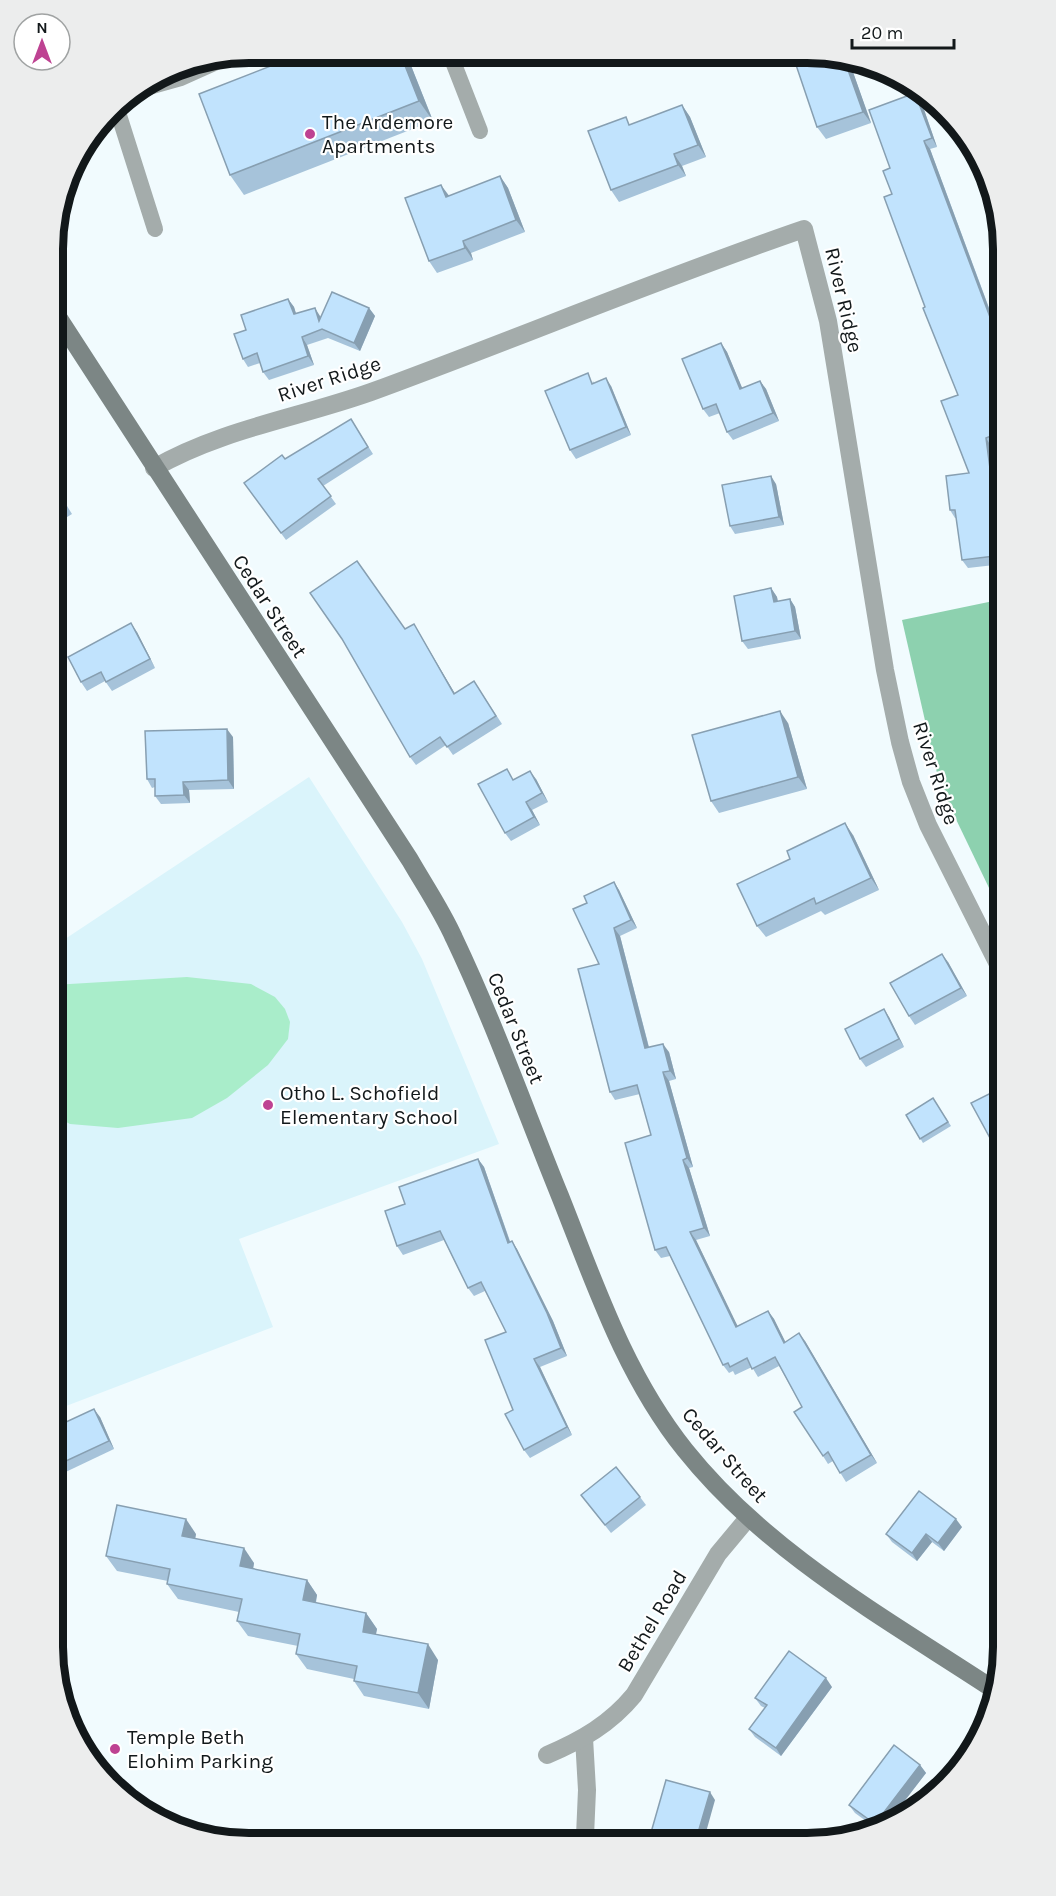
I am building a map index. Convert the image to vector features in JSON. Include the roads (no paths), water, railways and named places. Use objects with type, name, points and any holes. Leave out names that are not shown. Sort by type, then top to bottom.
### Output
[{"type":"main road","name":"Cedar Street","points":[[63,325],[410,860],[453,936],[482,1000],[601,1302],[646,1393],[685,1449],[748,1518],[813,1569],[988,1686]]},
{"type":"street","name":"River Ridge","points":[[154,468],[210,440],[373,391],[688,269],[804,229],[828,321],[885,670],[900,742],[928,825],[993,954]]},
{"type":"street","name":"Bethel Road","points":[[547,1755],[584,1738],[611,1720],[634,1695],[718,1554],[748,1518]]},
{"type":"street","points":[[584,1738],[588,1790],[585,1833]]},
{"type":"lane","points":[[454,63],[480,131]]},
{"type":"lane","points":[[170,81],[196,71]]},
{"type":"lane","points":[[119,116],[155,229]]},
{"type":"place","name":"The Ardemore Apartments","points":[[310,134]]},
{"type":"place","name":"Otho L. Schofield Elementary School","points":[[268,1105]]},
{"type":"place","name":"Temple Beth Elohim Parking","points":[[115,1749]]}]
